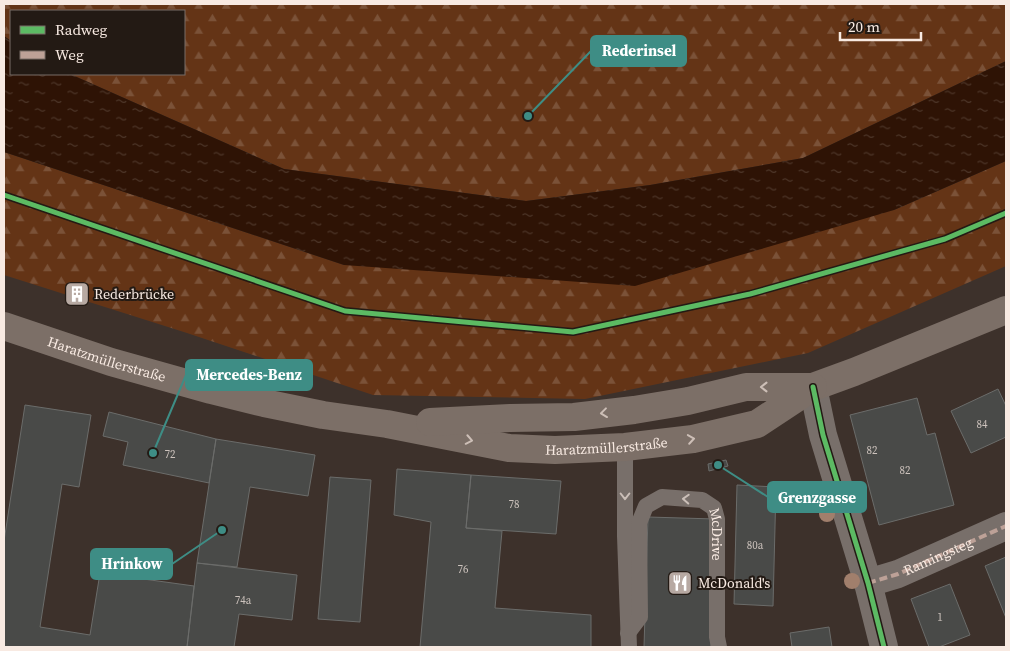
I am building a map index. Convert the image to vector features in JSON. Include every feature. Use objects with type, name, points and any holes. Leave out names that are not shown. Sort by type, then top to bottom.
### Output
[{"type":"main road","name":"Haratzmüllerstraße","points":[[4,326],[111,362],[264,403],[323,415],[387,424],[509,448],[555,450],[624,447],[694,439],[757,424],[813,387],[1006,310]]},
{"type":"main road","name":"Haratzmüllerstraße","points":[[387,424],[574,417],[688,401],[746,387],[813,387]]},
{"type":"street","points":[[813,387],[823,436],[868,583],[884,647]]},
{"type":"street","name":"Ramingsteg","points":[[868,583],[898,574],[1006,526]]},
{"type":"lane","points":[[624,447],[629,640]]},
{"type":"lane","name":"McDrive","points":[[629,640],[640,617],[639,523],[646,506],[662,497],[702,500],[714,508],[717,519],[717,637],[719,647]]},
{"type":"green space","points":[[4,4],[1006,4],[1006,61],[803,158],[650,185],[526,201],[284,169],[72,75],[185,75],[185,10],[10,10],[10,40],[4,36]]},
{"type":"green space","points":[[4,152],[344,265],[894,210],[1006,161],[1006,266],[808,353],[585,399],[373,395],[4,275]]},
{"type":"water","points":[[4,36],[10,40],[10,75],[72,75],[284,169],[526,201],[650,185],[803,158],[1006,61],[1006,161],[894,210],[635,286],[344,265],[4,152]]},
{"type":"building","name":"Rederbrücke","points":[[68,287],[88,292],[86,301],[66,295]]},
{"type":"building","points":[[998,389],[1006,406],[1006,437],[971,453],[951,411]]},
{"type":"building","points":[[917,398],[927,435],[935,433],[954,505],[879,525],[850,415]]},
{"type":"building","points":[[25,405],[91,415],[79,487],[62,484],[40,627],[90,635],[100,573],[194,586],[187,647],[4,647],[4,541]]},
{"type":"building","points":[[109,412],[216,439],[209,483],[123,465],[128,442],[103,436]]},
{"type":"building","points":[[216,439],[315,455],[308,496],[250,487],[237,567],[197,563]]},
{"type":"building","points":[[726,460],[728,466],[709,471],[708,464]]},
{"type":"building","points":[[397,469],[471,475],[466,528],[502,531],[495,608],[591,615],[591,647],[420,647],[431,522],[394,515]]},
{"type":"building","points":[[471,475],[561,481],[556,534],[466,528]]},
{"type":"building","points":[[330,477],[371,480],[360,622],[318,619]]},
{"type":"building","points":[[737,485],[776,487],[773,606],[734,604]]},
{"type":"building","name":"McDonald's","points":[[648,517],[715,519],[711,647],[644,647]]},
{"type":"building","points":[[1006,557],[1006,618],[985,566]]},
{"type":"building","points":[[197,563],[297,575],[292,620],[239,614],[234,647],[187,647]]},
{"type":"building","points":[[950,584],[970,635],[939,647],[929,647],[911,599]]},
{"type":"building","points":[[829,627],[832,647],[792,647],[790,633]]},
{"type":"marked path","points":[[868,583],[898,574],[1006,526]]},
{"type":"cycle path","points":[[4,195],[345,311],[573,332],[750,294],[945,239],[1006,213]]},
{"type":"cycle path","points":[[813,387],[823,435],[868,583],[884,647]]},
{"type":"place","name":"Rederinsel","points":[[528,116]]},
{"type":"place","name":"Rederbrücke","points":[[77,294]]},
{"type":"place","name":"Mercedes-Benz","points":[[153,453]]},
{"type":"place","name":"Grenzgasse","points":[[718,465]]},
{"type":"place","name":"Hrinkow","points":[[222,530]]},
{"type":"place","name":"McDonald's","points":[[680,583]]}]
